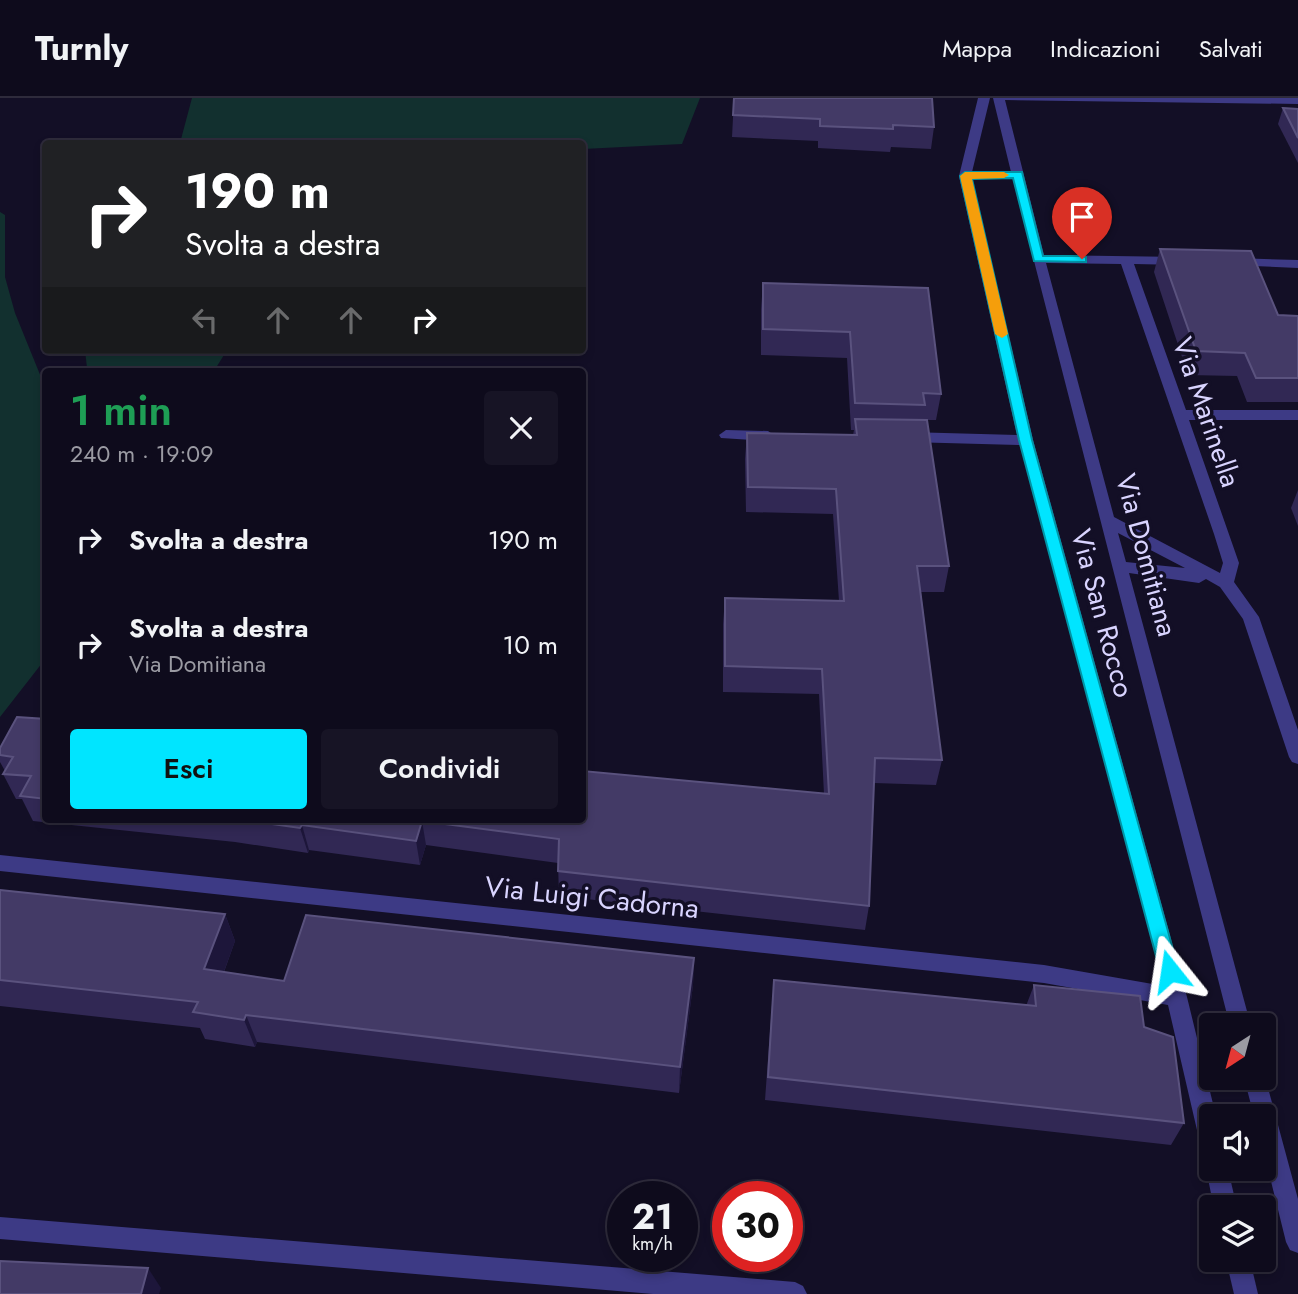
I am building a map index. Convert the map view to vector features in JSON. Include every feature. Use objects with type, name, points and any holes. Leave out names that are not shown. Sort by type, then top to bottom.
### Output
[{"type":"street","name":"Via San Rocco","points":[[984,98],[974,141],[968,151],[965,176],[1026,440],[1177,997],[1202,1104]]},
{"type":"street","name":"Via Domitiana","points":[[999,98],[1038,259],[1238,1013]]},
{"type":"street","points":[[1009,98],[1298,101]]},
{"type":"street","points":[[965,176],[1018,175]]},
{"type":"street","points":[[1038,259],[1192,261]]},
{"type":"street","name":"Via Marinella","points":[[1126,260],[1231,563],[1226,583]]},
{"type":"street","points":[[1219,262],[1298,264]]},
{"type":"street","points":[[1180,415],[1298,415]]},
{"type":"street","points":[[726,435],[780,436]]},
{"type":"street","points":[[887,437],[1026,440]]},
{"type":"street","points":[[1107,520],[1226,583],[1251,617],[1298,757]]},
{"type":"street","points":[[1119,567],[1176,572],[1226,583]]},
{"type":"street","name":"Via Luigi Cadorna","points":[[0,863],[1044,974],[1177,997]]},
{"type":"street","points":[[1258,1090],[1298,1242]]},
{"type":"street","points":[[0,1228],[796,1294]]},
{"type":"street","points":[[1241,1272],[1246,1294]]},
{"type":"green space","points":[[192,98],[700,98],[682,144],[586,149],[586,140],[181,140]]},
{"type":"green space","points":[[0,212],[5,215],[5,277],[15,313],[42,380],[42,663],[0,717]]},
{"type":"green space","points":[[85,354],[225,354],[216,368],[87,368]]},
{"type":"building","points":[[734,98],[932,98],[934,127],[893,125],[893,129],[820,126],[820,119],[733,115]]},
{"type":"building","points":[[1283,108],[1298,109],[1298,138]]},
{"type":"building","points":[[1160,249],[1251,251],[1278,315],[1298,316],[1298,378],[1256,378],[1245,353],[1196,351]]},
{"type":"building","points":[[763,283],[928,288],[941,394],[923,393],[925,405],[855,403],[850,332],[763,329]]},
{"type":"building","points":[[855,419],[927,420],[949,566],[917,566],[942,760],[875,758],[869,906],[558,871],[559,839],[437,823],[586,823],[586,771],[829,794],[822,669],[725,666],[725,598],[844,601],[836,489],[748,487],[747,433],[857,435]]},
{"type":"building","points":[[17,717],[42,719],[42,799],[20,796],[31,776],[3,774],[13,757],[0,755],[0,748]]},
{"type":"building","points":[[264,823],[421,823],[416,841],[302,825],[300,828]]},
{"type":"building","points":[[0,890],[225,914],[204,969],[284,981],[306,915],[694,958],[680,1067],[246,1015],[244,1020],[193,1012],[198,1002],[0,980]]},
{"type":"building","points":[[774,980],[1036,1006],[1034,985],[1140,996],[1144,1027],[1173,1037],[1184,1123],[768,1077]]},
{"type":"building","points":[[0,1261],[148,1268],[141,1294],[0,1294]]},
{"type":"slow traffic","points":[[1002,334],[965,176],[1004,175]]},
{"type":"route","points":[[1082,259],[1038,259],[1018,175],[965,176],[1026,440],[1170,971]]}]
